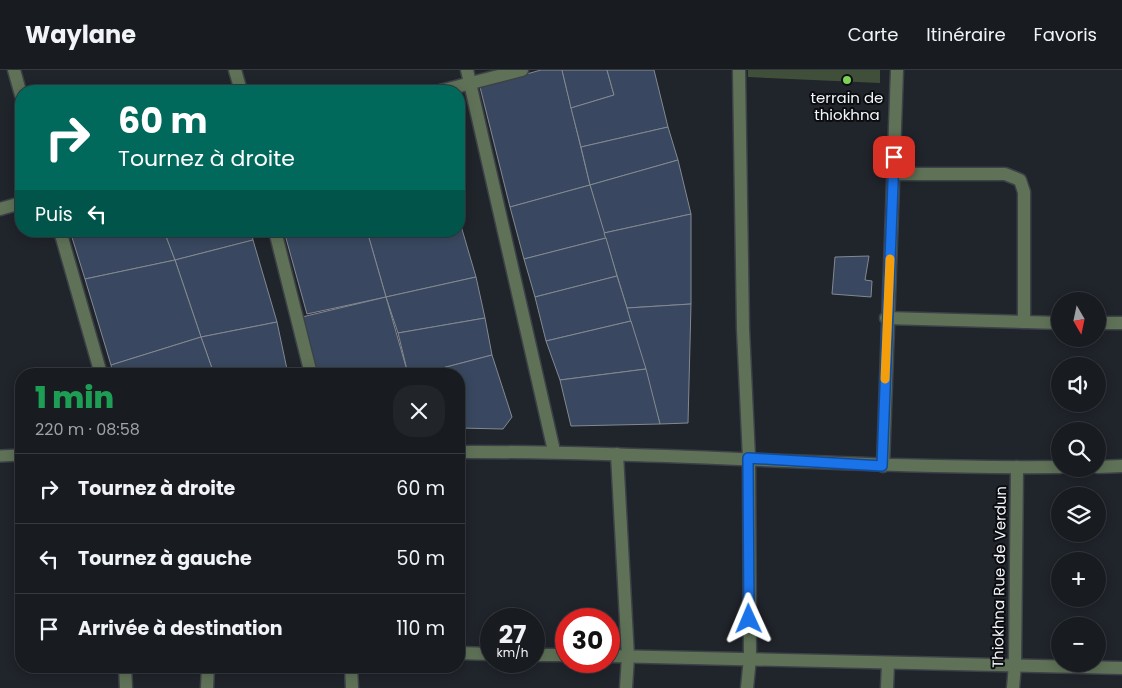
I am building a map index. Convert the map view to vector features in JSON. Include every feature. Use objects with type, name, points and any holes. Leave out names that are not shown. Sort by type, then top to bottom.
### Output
[{"type":"street","points":[[14,70],[18,85]]},
{"type":"street","points":[[235,70],[239,85]]},
{"type":"street","points":[[467,70],[554,451]]},
{"type":"street","points":[[465,85],[522,70]]},
{"type":"street","points":[[739,70],[743,329],[748,458],[750,658],[747,688]]},
{"type":"street","points":[[882,466],[886,318],[894,174],[897,70]]},
{"type":"street","points":[[894,174],[1004,174],[1020,180],[1024,192],[1024,322]]},
{"type":"street","points":[[0,209],[15,205]]},
{"type":"street","points":[[62,237],[99,368]]},
{"type":"street","points":[[277,237],[309,368]]},
{"type":"street","points":[[886,318],[1051,322]]},
{"type":"street","points":[[1106,323],[1122,323]]},
{"type":"street","points":[[465,452],[554,451],[748,458],[882,466],[1051,467]]},
{"type":"street","points":[[617,454],[628,656],[626,688]]},
{"type":"street","points":[[1106,467],[1122,466]]},
{"type":"street","name":"Thiokhna Rue de Verdun","points":[[1013,688],[1015,665],[1017,467]]},
{"type":"street","points":[[465,653],[480,654]]},
{"type":"street","points":[[620,656],[750,658],[888,664],[1122,668]]},
{"type":"street","points":[[887,688],[888,664]]},
{"type":"street","points":[[125,673],[126,688]]},
{"type":"street","points":[[207,688],[208,673]]},
{"type":"street","points":[[351,673],[352,688]]},
{"type":"lane","points":[[0,456],[15,456]]},
{"type":"green space","name":"terrain de thiokhna","points":[[748,70],[880,70],[880,83],[748,77]]},
{"type":"building","points":[[541,70],[562,70],[590,185],[510,207],[480,87]]},
{"type":"building","points":[[562,70],[607,70],[614,95],[571,108]]},
{"type":"building","points":[[607,70],[654,70],[668,127],[581,147],[571,108],[614,95]]},
{"type":"building","points":[[668,127],[678,160],[590,185],[581,147]]},
{"type":"building","points":[[678,160],[691,214],[604,233],[590,185]]},
{"type":"building","points":[[590,185],[606,238],[524,259],[510,207]]},
{"type":"building","points":[[691,214],[691,304],[627,308],[604,233]]},
{"type":"building","points":[[72,237],[166,237],[175,260],[85,279]]},
{"type":"building","points":[[166,237],[252,237],[253,240],[175,260]]},
{"type":"building","points":[[286,237],[369,237],[386,297],[307,314]]},
{"type":"building","points":[[369,237],[464,237],[476,277],[386,297]]},
{"type":"building","points":[[606,238],[617,276],[535,297],[524,259]]},
{"type":"building","points":[[253,240],[277,322],[201,337],[175,260]]},
{"type":"building","points":[[869,256],[865,280],[872,281],[871,297],[832,294],[835,257]]},
{"type":"building","points":[[175,260],[201,337],[111,365],[85,279]]},
{"type":"building","points":[[617,276],[631,321],[546,341],[535,297]]},
{"type":"building","points":[[476,277],[485,318],[398,333],[386,297]]},
{"type":"building","points":[[386,297],[406,368],[315,368],[302,317]]},
{"type":"building","points":[[691,304],[688,423],[660,424],[627,308]]},
{"type":"building","points":[[485,318],[492,355],[442,368],[407,368],[398,333]]},
{"type":"building","points":[[631,321],[646,369],[560,380],[546,341]]},
{"type":"building","points":[[277,322],[287,368],[212,368],[201,337]]},
{"type":"building","points":[[201,337],[212,368],[112,368],[111,365]]},
{"type":"building","points":[[492,355],[512,417],[503,429],[465,428],[465,368],[442,368]]},
{"type":"building","points":[[646,369],[660,424],[571,426],[560,380]]},
{"type":"slow traffic","points":[[885,379],[886,318],[890,259]]},
{"type":"place","name":"terrain de thiokhna","points":[[847,80]]},
{"type":"route","points":[[749,619],[748,458],[882,466],[886,318],[894,157]]}]
